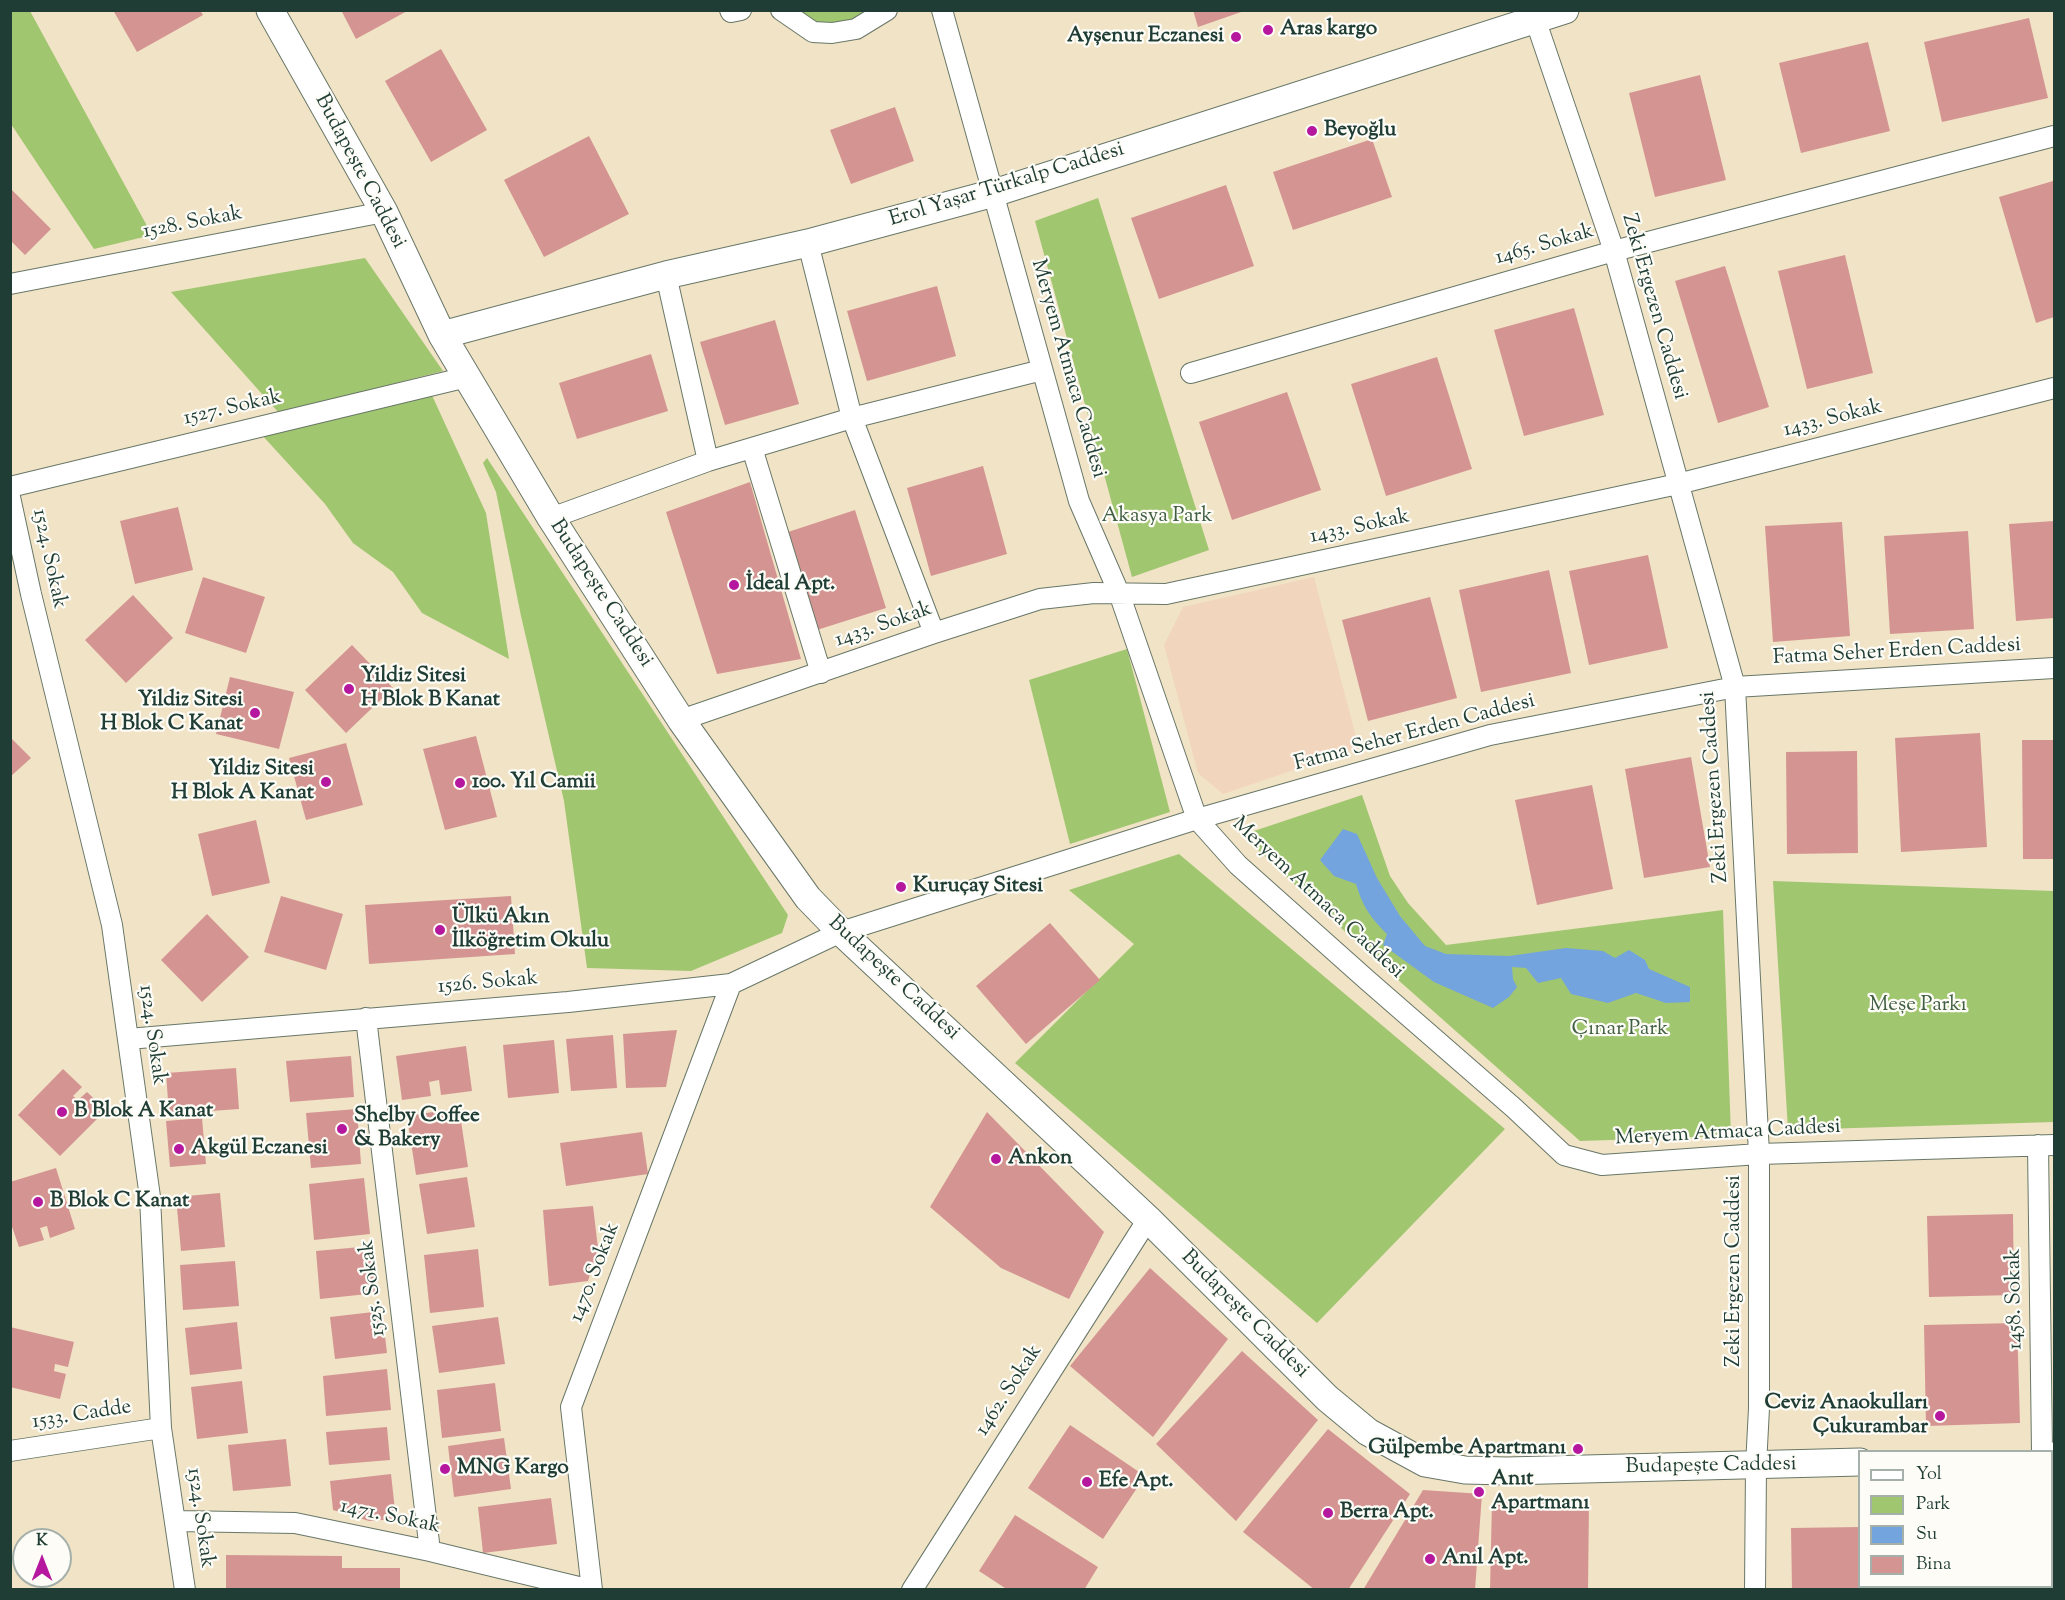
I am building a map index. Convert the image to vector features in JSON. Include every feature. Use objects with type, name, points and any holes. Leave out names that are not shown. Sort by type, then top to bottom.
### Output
[{"type":"street","name":"Budapeşte Caddesi","points":[[270,10],[384,212],[442,335],[551,518],[681,720],[808,898],[841,932],[1148,1219],[1327,1398],[1368,1432],[1425,1463],[1465,1470],[1508,1471],[1858,1462]]},
{"type":"street","points":[[781,10],[813,32],[832,33],[856,29],[887,10]]},
{"type":"street","name":"Meryem Atmaca Caddesi","points":[[942,10],[1079,501],[1119,593],[1197,819],[1238,865],[1514,1108],[1564,1155],[1602,1165],[1760,1154],[2046,1145]]},
{"type":"street","name":"Erol Yaşar Türkalp Caddesi","points":[[442,335],[666,275],[808,243],[994,193],[1534,14],[1564,10]]},
{"type":"street","name":"Zeki Ergezen Caddesi","points":[[1534,14],[1614,251],[1735,687],[1760,1154],[1760,1408],[1756,1466],[1755,1590]]},
{"type":"street","name":"1465. Sokak","points":[[1191,373],[1614,251],[2055,136]]},
{"type":"street","name":"1528. Sokak","points":[[10,284],[384,212]]},
{"type":"street","points":[[808,243],[852,418],[934,633]]},
{"type":"street","points":[[666,275],[708,461]]},
{"type":"street","points":[[551,518],[708,461],[852,418],[1042,370]]},
{"type":"street","name":"1527. Sokak","points":[[10,487],[467,377]]},
{"type":"street","name":"1433. Sokak","points":[[681,720],[1040,599],[1119,593],[1166,594],[1678,484],[2055,388]]},
{"type":"street","points":[[752,448],[820,673]]},
{"type":"street","name":"1524. Sokak","points":[[10,497],[31,594],[112,925],[150,1197],[161,1428],[185,1590]]},
{"type":"street","name":"Fatma Seher Erden Caddesi","points":[[841,932],[1197,819],[1490,735],[1735,687],[2055,668]]},
{"type":"street","name":"1526. Sokak","points":[[128,1039],[568,1002],[731,984],[841,932]]},
{"type":"street","name":"1470. Sokak","points":[[591,1590],[571,1407],[731,984]]},
{"type":"street","name":"1525. Sokak","points":[[366,1018],[430,1551]]},
{"type":"street","name":"1458. Sokak","points":[[2042,1450],[2046,1145]]},
{"type":"street","name":"1462. Sokak","points":[[912,1590],[1148,1219]]},
{"type":"street","name":"1533. Cadde","points":[[10,1451],[161,1428]]},
{"type":"street","name":"1471. Sokak","points":[[176,1521],[295,1523],[430,1551],[591,1590]]},
{"type":"shaded area","points":[[1314,577],[1359,748],[1223,794],[1198,773],[1164,645],[1183,607]]},
{"type":"green space","points":[[11,10],[30,11],[152,235],[94,249],[11,124]]},
{"type":"green space","points":[[797,11],[871,11],[852,23],[814,23]]},
{"type":"green space","name":"Akasya Park","points":[[1098,198],[1209,550],[1132,577],[1035,221]]},
{"type":"green space","points":[[365,258],[443,371],[279,413],[171,292]]},
{"type":"green space","points":[[430,391],[486,513],[509,659],[422,613],[393,572],[353,543],[325,504],[261,434]]},
{"type":"green space","points":[[487,458],[788,915],[782,933],[691,971],[587,968],[564,801],[521,616],[496,492],[483,463]]},
{"type":"green space","points":[[1127,649],[1170,812],[1070,844],[1029,680]]},
{"type":"green space","name":"Çınar Park","points":[[1362,795],[1390,876],[1408,903],[1446,945],[1723,910],[1731,1136],[1580,1141],[1371,956],[1242,835]]},
{"type":"green space","points":[[1179,854],[1505,1129],[1317,1323],[1015,1063],[1134,944],[1069,890]]},
{"type":"green space","name":"Meşe Parkı","points":[[1773,881],[2054,891],[2054,1122],[1788,1130]]},
{"type":"water","points":[[1343,829],[1357,834],[1377,878],[1400,916],[1425,946],[1446,954],[1509,956],[1566,948],[1603,951],[1615,958],[1629,950],[1645,960],[1649,969],[1690,987],[1690,1002],[1666,1003],[1636,993],[1608,1003],[1571,994],[1561,978],[1538,983],[1526,968],[1512,967],[1513,979],[1517,987],[1509,997],[1493,1008],[1434,982],[1383,945],[1387,934],[1368,911],[1356,884],[1334,876],[1320,860]]},
{"type":"building","points":[[113,10],[200,10],[203,15],[137,52]]},
{"type":"building","points":[[341,10],[409,10],[356,39]]},
{"type":"building","points":[[1193,10],[1244,10],[1244,11],[1198,27]]},
{"type":"building","points":[[2029,18],[2048,98],[1942,122],[1924,42]]},
{"type":"building","points":[[1868,42],[1890,131],[1801,153],[1779,63]]},
{"type":"building","points":[[441,49],[487,130],[431,162],[385,81]]},
{"type":"building","points":[[1700,75],[1726,180],[1655,197],[1629,93]]},
{"type":"building","points":[[895,107],[914,161],[851,184],[830,130]]},
{"type":"building","points":[[589,136],[629,214],[544,257],[504,180]]},
{"type":"building","points":[[1372,139],[1392,197],[1293,230],[1273,172]]},
{"type":"building","points":[[2053,181],[2054,317],[2036,323],[1999,197]]},
{"type":"building","points":[[1226,185],[1254,266],[1159,299],[1131,218]]},
{"type":"building","points":[[10,188],[51,229],[25,255],[10,240]]},
{"type":"building","points":[[1845,255],[1873,373],[1807,389],[1778,271]]},
{"type":"building","points":[[1725,266],[1769,407],[1718,423],[1675,281]]},
{"type":"building","points":[[937,286],[956,356],[867,381],[847,311]]},
{"type":"building","points":[[1574,308],[1604,415],[1524,436],[1494,330]]},
{"type":"building","points":[[775,320],[799,404],[725,425],[700,342]]},
{"type":"building","points":[[651,354],[668,411],[577,439],[559,383]]},
{"type":"building","points":[[1437,357],[1472,469],[1386,496],[1351,384]]},
{"type":"building","points":[[1287,392],[1321,490],[1232,520],[1199,422]]},
{"type":"building","points":[[983,466],[1007,554],[931,576],[907,488]]},
{"type":"building","name":"İdeal Apt.","points":[[750,482],[801,659],[717,674],[666,512]]},
{"type":"building","points":[[178,507],[193,570],[135,584],[120,521]]},
{"type":"building","points":[[855,510],[886,608],[817,630],[785,533]]},
{"type":"building","points":[[2054,521],[2054,618],[2016,621],[2009,524]]},
{"type":"building","points":[[1842,522],[1850,636],[1773,642],[1765,526]]},
{"type":"building","points":[[1968,531],[1974,629],[1890,634],[1884,536]]},
{"type":"building","points":[[1648,555],[1668,648],[1589,665],[1569,571]]},
{"type":"building","points":[[1549,570],[1571,673],[1481,692],[1459,590]]},
{"type":"building","points":[[203,577],[265,597],[246,653],[185,633]]},
{"type":"building","points":[[133,595],[173,638],[126,683],[85,640]]},
{"type":"building","points":[[1430,597],[1457,698],[1368,721],[1342,620]]},
{"type":"building","name":"Yildiz Sitesi H Blok B Kanat","points":[[352,645],[393,688],[346,733],[305,690]]},
{"type":"building","name":"Yildiz Sitesi H Blok C Kanat","points":[[230,677],[294,692],[279,749],[216,734]]},
{"type":"building","points":[[1980,733],[1987,847],[1901,852],[1895,738]]},
{"type":"building","name":"100. Yıl Camii","points":[[476,736],[497,817],[445,830],[423,749]]},
{"type":"building","points":[[10,737],[31,758],[10,777]]},
{"type":"building","points":[[2022,740],[2054,740],[2054,859],[2023,859]]},
{"type":"building","name":"Yildiz Sitesi H Blok A Kanat","points":[[346,743],[363,805],[306,820],[289,758]]},
{"type":"building","points":[[1857,751],[1858,853],[1787,854],[1786,752]]},
{"type":"building","points":[[1691,757],[1710,867],[1644,878],[1625,769]]},
{"type":"building","points":[[1592,785],[1613,889],[1537,905],[1515,800]]},
{"type":"building","points":[[256,820],[270,883],[212,896],[198,834]]},
{"type":"building","points":[[281,896],[343,914],[326,970],[264,952]]},
{"type":"building","name":"Ülkü Akın İlköğretim Okulu","points":[[511,896],[515,954],[369,964],[365,905]]},
{"type":"building","points":[[207,914],[249,957],[202,1002],[161,960]]},
{"type":"building","points":[[1050,923],[1100,980],[1026,1044],[976,986]]},
{"type":"building","points":[[677,1030],[666,1087],[626,1088],[623,1034]]},
{"type":"building","points":[[613,1035],[617,1088],[571,1091],[566,1039]]},
{"type":"building","points":[[554,1040],[559,1093],[508,1098],[503,1045]]},
{"type":"building","points":[[466,1046],[472,1091],[441,1095],[439,1080],[429,1082],[431,1096],[402,1100],[396,1056]]},
{"type":"building","points":[[351,1056],[354,1097],[290,1102],[286,1061]]},
{"type":"building","points":[[236,1068],[239,1109],[169,1114],[166,1073]]},
{"type":"building","name":"B Blok A Kanat","points":[[63,1069],[82,1087],[73,1096],[78,1100],[87,1092],[106,1110],[60,1156],[18,1115]]},
{"type":"building","points":[[459,1108],[468,1167],[416,1175],[407,1116]]},
{"type":"building","points":[[357,1109],[361,1164],[311,1168],[306,1113]]},
{"type":"building","name":"Ankon","points":[[987,1112],[1104,1232],[1069,1299],[1001,1268],[930,1207]]},
{"type":"building","points":[[202,1118],[206,1164],[170,1167],[166,1121]]},
{"type":"building","points":[[642,1132],[648,1174],[566,1186],[560,1143]]},
{"type":"building","name":"B Blok C Kanat","points":[[56,1168],[75,1229],[50,1238],[47,1226],[40,1228],[44,1240],[19,1247],[10,1221],[10,1182]]},
{"type":"building","points":[[467,1177],[475,1227],[427,1234],[419,1184]]},
{"type":"building","points":[[364,1178],[370,1234],[314,1240],[309,1184]]},
{"type":"building","points":[[220,1193],[225,1247],[181,1251],[176,1197]]},
{"type":"building","points":[[593,1206],[598,1248],[588,1281],[549,1286],[543,1210]]},
{"type":"building","points":[[2013,1214],[2014,1295],[1929,1297],[1927,1216]]},
{"type":"building","points":[[372,1246],[377,1293],[320,1299],[316,1251]]},
{"type":"building","points":[[478,1249],[484,1307],[430,1313],[424,1255]]},
{"type":"building","points":[[235,1261],[239,1306],[183,1310],[180,1265]]},
{"type":"building","points":[[1150,1268],[1228,1339],[1153,1437],[1070,1366]]},
{"type":"building","points":[[382,1311],[387,1353],[335,1359],[330,1317]]},
{"type":"building","points":[[498,1317],[505,1364],[439,1373],[432,1326]]},
{"type":"building","points":[[237,1322],[242,1369],[190,1375],[185,1328]]},
{"type":"building","points":[[2017,1323],[2020,1423],[1926,1426],[1924,1325]]},
{"type":"building","points":[[10,1327],[74,1342],[68,1367],[55,1364],[54,1371],[66,1374],[60,1399],[10,1387]]},
{"type":"building","points":[[1242,1351],[1318,1420],[1236,1521],[1156,1444]]},
{"type":"building","points":[[387,1369],[391,1410],[326,1416],[323,1376]]},
{"type":"building","points":[[242,1381],[248,1433],[197,1439],[191,1387]]},
{"type":"building","points":[[495,1383],[501,1431],[442,1438],[437,1390]]},
{"type":"building","name":"Efe Apt.","points":[[1070,1425],[1145,1476],[1103,1539],[1028,1488]]},
{"type":"building","points":[[387,1427],[390,1460],[329,1465],[326,1432]]},
{"type":"building","name":"Berra Apt.","points":[[1328,1429],[1410,1494],[1348,1590],[1315,1590],[1243,1532]]},
{"type":"building","points":[[504,1438],[511,1489],[454,1497],[448,1446]]},
{"type":"building","points":[[286,1439],[291,1486],[233,1491],[228,1445]]},
{"type":"building","points":[[391,1474],[396,1519],[369,1521],[333,1510],[330,1481]]},
{"type":"building","name":"Anıl Apt.","points":[[1423,1490],[1482,1494],[1475,1590],[1363,1590]]},
{"type":"building","points":[[551,1498],[557,1544],[483,1553],[478,1507]]},
{"type":"building","points":[[1492,1501],[1589,1501],[1588,1590],[1490,1590]]},
{"type":"building","points":[[1015,1515],[1098,1567],[1084,1590],[1008,1590],[979,1571]]},
{"type":"building","points":[[1858,1527],[1858,1588],[1892,1588],[1892,1590],[1792,1590],[1791,1528]]},
{"type":"building","points":[[226,1555],[342,1556],[342,1568],[400,1568],[400,1590],[226,1590]]},
{"type":"building","points":[[1930,1588],[2015,1588],[2015,1590],[1930,1590]]},
{"type":"place","name":"Aras kargo","points":[[1268,30]]},
{"type":"place","name":"Ayşenur Eczanesi","points":[[1236,37]]},
{"type":"place","name":"Beyoğlu","points":[[1312,131]]},
{"type":"place","name":"İdeal Apt.","points":[[734,585]]},
{"type":"place","name":"Yildiz Sitesi H Blok B Kanat","points":[[349,689]]},
{"type":"place","name":"Yildiz Sitesi H Blok C Kanat","points":[[255,713]]},
{"type":"place","name":"Yildiz Sitesi H Blok A Kanat","points":[[326,782]]},
{"type":"place","name":"100. Yıl Camii","points":[[460,783]]},
{"type":"place","name":"Kuruçay Sitesi","points":[[901,887]]},
{"type":"place","name":"Ülkü Akın İlköğretim Okulu","points":[[440,930]]},
{"type":"place","name":"B Blok A Kanat","points":[[62,1112]]},
{"type":"place","name":"Shelby Coffee & Bakery","points":[[342,1129]]},
{"type":"place","name":"Akgül Eczanesi","points":[[179,1149]]},
{"type":"place","name":"Ankon","points":[[996,1159]]},
{"type":"place","name":"B Blok C Kanat","points":[[38,1202]]},
{"type":"place","name":"Ceviz Anaokulları Çukurambar","points":[[1940,1416]]},
{"type":"place","name":"Gülpembe Apartmanı","points":[[1578,1449]]},
{"type":"place","name":"MNG Kargo","points":[[445,1469]]},
{"type":"place","name":"Efe Apt.","points":[[1087,1482]]},
{"type":"place","name":"Anıt Apartmanı","points":[[1479,1492]]},
{"type":"place","name":"Berra Apt.","points":[[1328,1513]]},
{"type":"place","name":"Anıl Apt.","points":[[1430,1559]]}]
